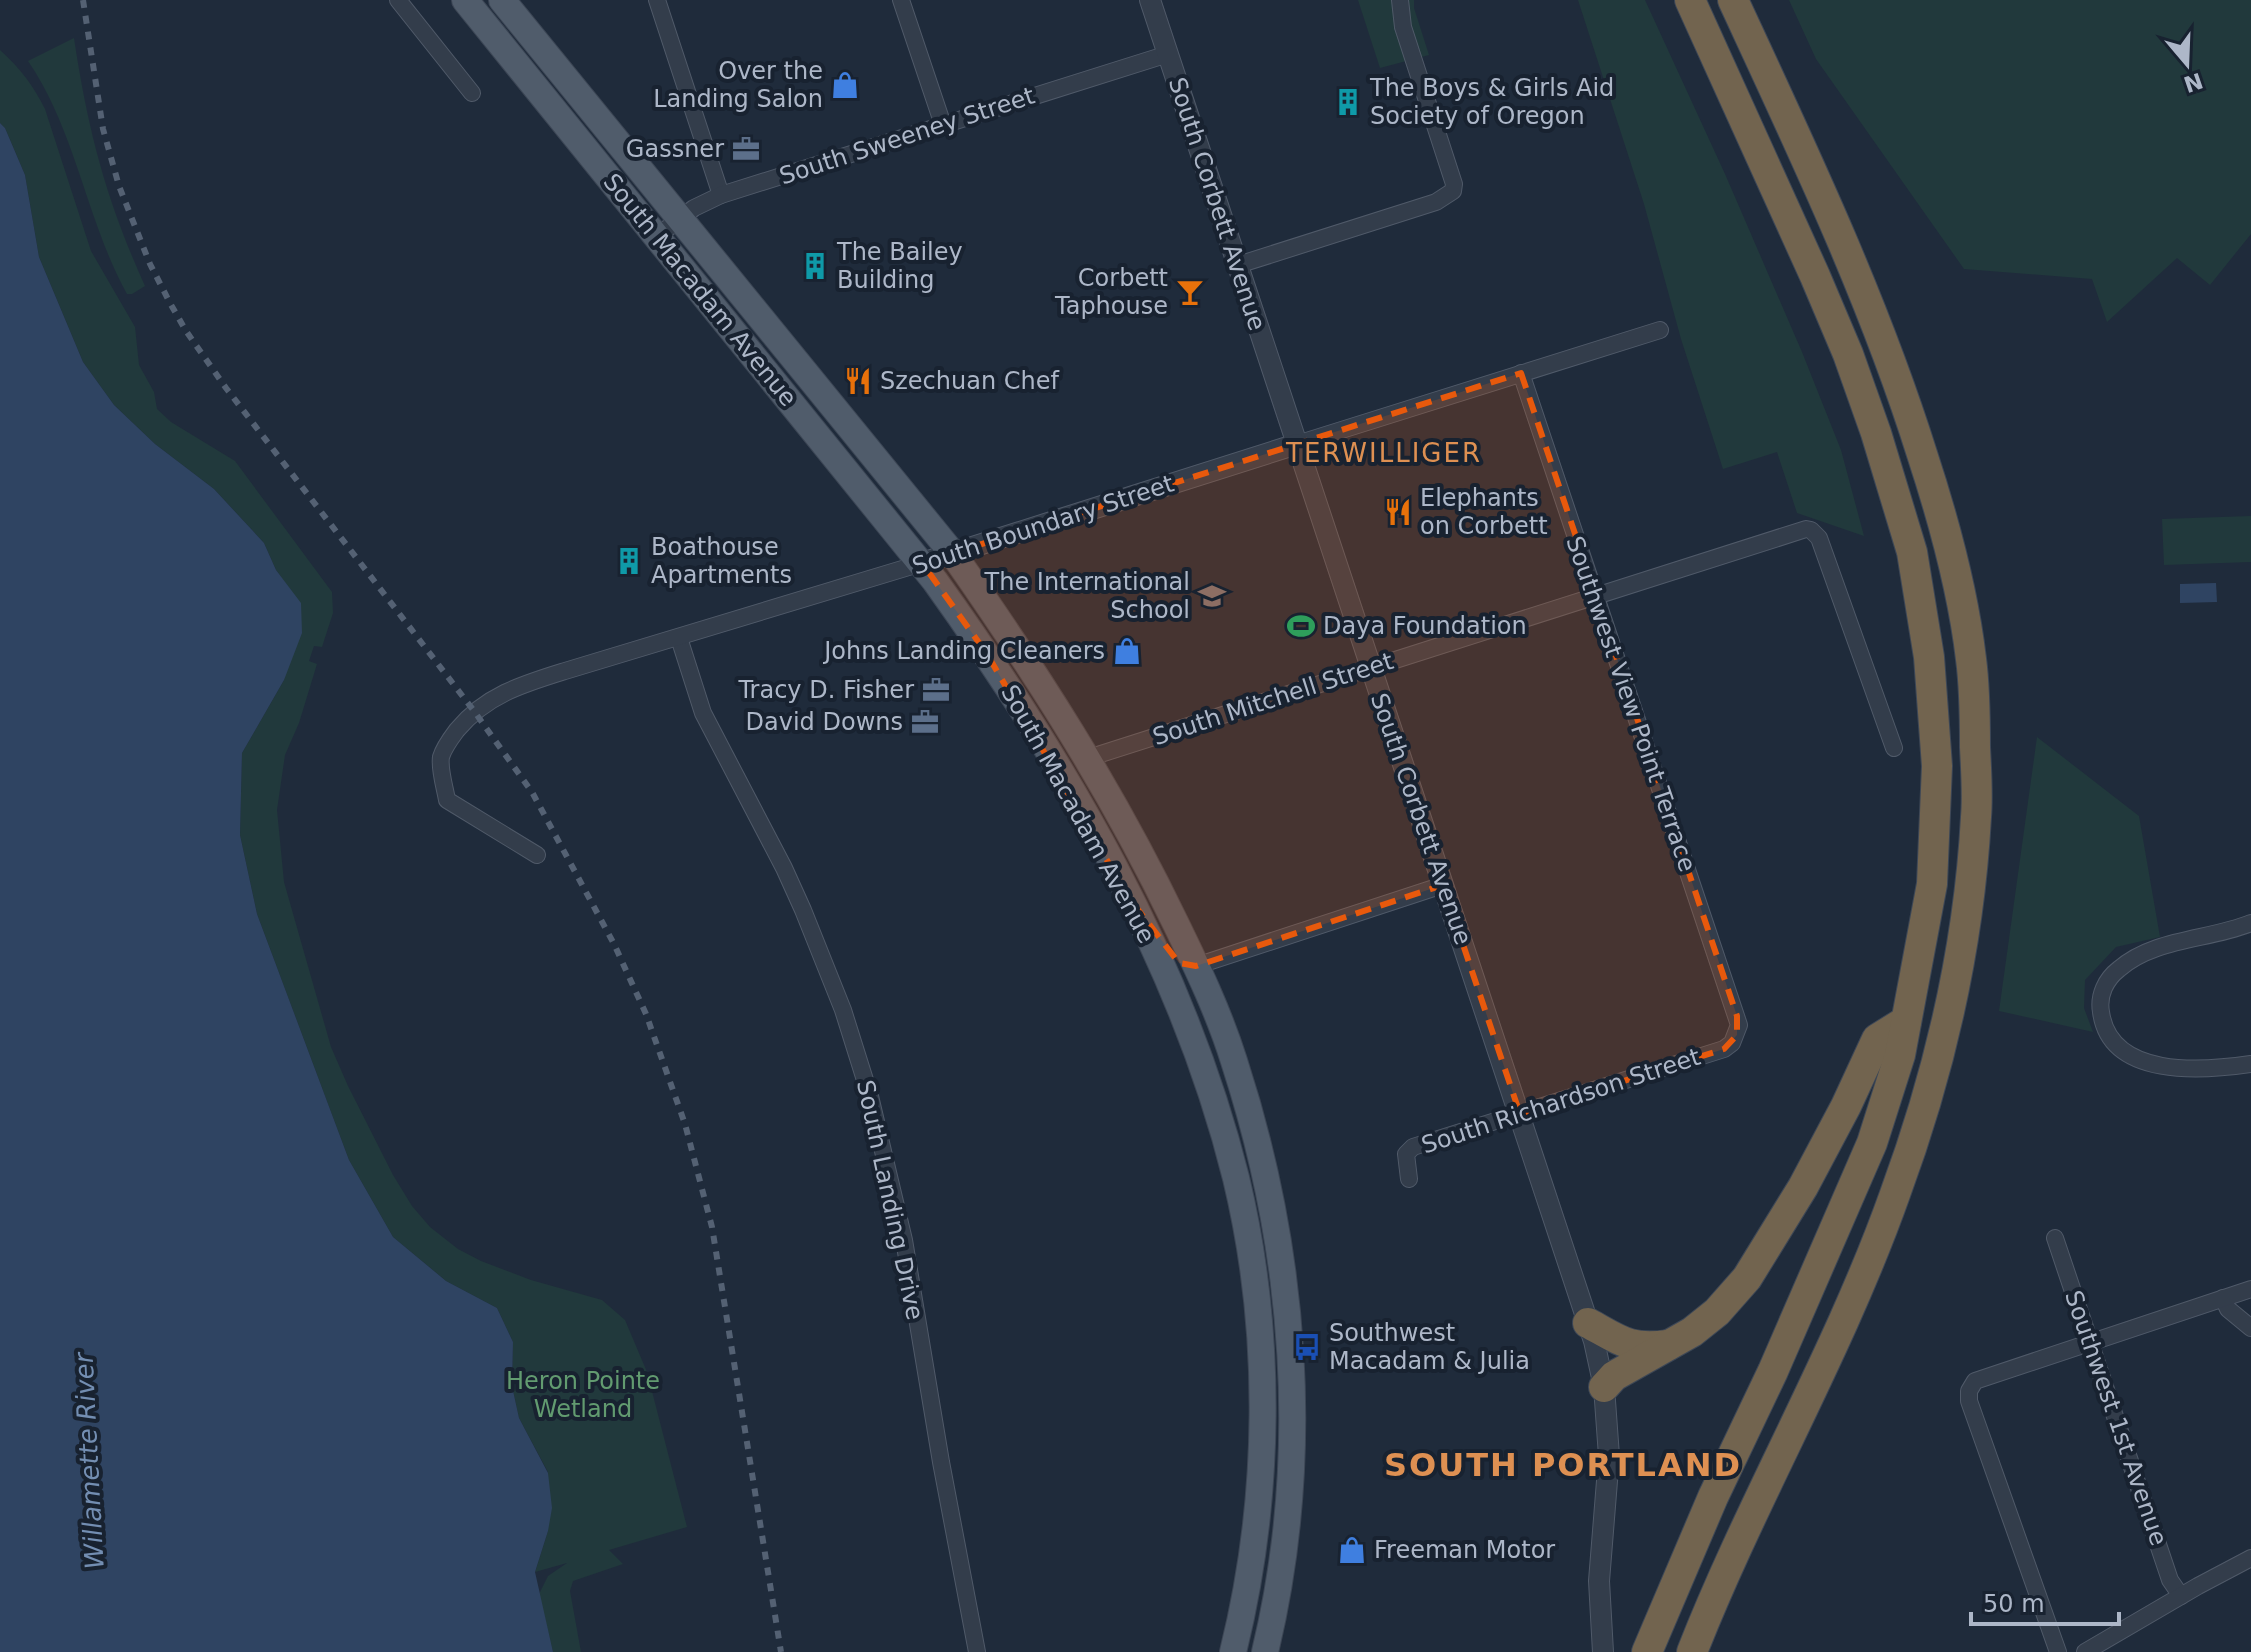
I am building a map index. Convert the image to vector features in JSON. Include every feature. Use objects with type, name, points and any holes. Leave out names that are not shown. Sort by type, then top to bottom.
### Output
[{"type":"highway","points":[[1647,1652],[1872,1143],[1900,1055],[1932,884],[1937,766],[1929,657],[1912,552],[1876,433],[1848,354],[1690,0]]},
{"type":"highway","points":[[1692,1652],[1712,1601],[1831,1354],[1909,1155],[1933,1084],[1960,965],[1977,812],[1971,657],[1958,585],[1935,493],[1903,392],[1874,318],[1800,144],[1733,0]]},
{"type":"highway","points":[[1604,1387],[1614,1376],[1692,1332],[1717,1312],[1747,1278],[1810,1173],[1877,1039],[1906,1021]]},
{"type":"highway","points":[[1588,1323],[1621,1342],[1643,1348],[1668,1345]]},
{"type":"main road","name":"South Macadam Avenue","points":[[465,0],[922,563],[982,646],[1057,765],[1129,898],[1167,978],[1202,1068],[1236,1180],[1252,1263],[1262,1370],[1261,1481],[1255,1538],[1233,1652]]},
{"type":"main road","name":"South Macadam Avenue","points":[[502,0],[953,554],[1013,639],[1088,758],[1138,847],[1196,966],[1234,1059],[1254,1130],[1279,1243],[1288,1306],[1293,1408],[1290,1483],[1273,1618],[1265,1652]]},
{"type":"main road","points":[[1129,898],[1161,946],[1179,963],[1196,966]]},
{"type":"street","points":[[398,0],[472,93]]},
{"type":"street","points":[[657,0],[721,195]]},
{"type":"street","points":[[901,0],[943,125]]},
{"type":"street","name":"South Corbett Avenue","points":[[1150,0],[1588,1323],[1604,1387],[1609,1456],[1600,1557],[1603,1652]]},
{"type":"street","points":[[1238,265],[1436,202],[1453,191],[1454,184],[1403,27],[1400,0]]},
{"type":"street","name":"South Sweeney Street","points":[[656,237],[701,203],[721,195],[1168,54]]},
{"type":"street","name":"South Boundary Street","points":[[537,855],[447,800],[441,759],[449,741],[467,719],[489,700],[515,687],[953,554],[1660,330]]},
{"type":"street","name":"Southwest View Point Terrace","points":[[1521,373],[1737,1016],[1737,1035]]},
{"type":"street","name":"South Mitchell Street","points":[[1088,758],[1796,530],[1811,530],[1819,538],[1894,748]]},
{"type":"street","name":"South Landing Drive","points":[[679,638],[703,713],[803,910],[843,1010],[863,1073],[904,1240],[977,1652]]},
{"type":"street","points":[[1196,966],[1443,885]]},
{"type":"street","points":[[2251,923],[2134,958],[2109,979],[2102,992],[2100,1007],[2110,1036],[2130,1055],[2150,1064],[2184,1069],[2251,1064]]},
{"type":"street","name":"South Richardson Street","points":[[1409,1179],[1406,1154],[1413,1147],[1724,1049],[1737,1035]]},
{"type":"street","name":"Southwest 1st Avenue","points":[[2055,1238],[2170,1580],[2181,1596]]},
{"type":"street","points":[[2058,1652],[1969,1401],[1969,1391],[1975,1381],[2251,1289]]},
{"type":"street","points":[[2223,1298],[2228,1309],[2251,1328]]},
{"type":"street","points":[[2085,1652],[2251,1558]]},
{"type":"highlighted area","points":[[1521,373],[1737,1016],[1737,1035],[1724,1049],[1520,1114],[1443,885],[1196,966],[1179,963],[1129,898],[987,654],[922,563]]},
{"type":"green space","points":[[1358,0],[1414,0],[1429,55],[1380,68]]},
{"type":"green space","points":[[1578,0],[1645,0],[1802,352],[1841,450],[1864,536],[1797,513],[1777,452],[1723,469],[1681,339],[1644,204]]},
{"type":"green space","points":[[1789,0],[2251,0],[2251,234],[2210,285],[2177,258],[2107,322],[2092,279],[1964,269],[1816,59]]},
{"type":"green space","points":[[74,38],[100,165],[119,224],[145,286],[132,294],[127,294],[113,266],[58,117],[28,61]]},
{"type":"green space","name":"Heron Pointe Wetland","points":[[0,50],[26,77],[45,109],[91,251],[135,327],[139,365],[154,392],[157,409],[171,422],[235,461],[332,592],[333,613],[322,647],[314,646],[309,661],[317,664],[299,723],[285,755],[277,810],[284,882],[331,1047],[348,1086],[393,1175],[412,1206],[430,1227],[458,1249],[481,1261],[531,1280],[602,1300],[625,1320],[647,1372],[687,1527],[609,1550],[623,1564],[573,1581],[570,1591],[581,1652],[553,1652],[539,1594],[548,1576],[567,1563],[535,1572],[548,1531],[548,1472],[519,1418],[512,1386],[513,1342],[497,1308],[446,1281],[393,1237],[349,1160],[257,914],[240,835],[242,753],[284,680],[300,603],[276,570],[264,543],[214,489],[155,444],[114,405],[83,362],[39,257],[25,175],[0,123]]},
{"type":"green space","points":[[2251,516],[2251,562],[2164,565],[2162,519]]},
{"type":"green space","points":[[2037,737],[2139,816],[2160,937],[2116,947],[2085,980],[2084,1008],[2093,1032],[1999,1011]]},
{"type":"water","name":"Willamette River","points":[[0,123],[25,175],[39,257],[83,362],[114,405],[155,444],[214,489],[264,543],[276,570],[301,603],[302,633],[284,680],[242,753],[240,835],[257,914],[349,1160],[393,1237],[446,1281],[497,1308],[513,1342],[512,1386],[519,1418],[548,1473],[552,1508],[535,1572],[553,1652],[0,1652]]},
{"type":"water","points":[[2216,583],[2217,602],[2180,603],[2180,584]]},
{"type":"railway","points":[[83,0],[103,129],[119,186],[150,264],[170,303],[226,388],[474,711],[532,792],[614,944],[646,1014],[685,1124],[712,1227],[781,1652]]},
{"type":"place","name":"Over the Landing Salon","points":[[845,85]]},
{"type":"place","name":"The Boys & Girls Aid Society of Oregon","points":[[1348,102]]},
{"type":"place","name":"Gassner","points":[[746,149]]},
{"type":"place","name":"The Bailey Building","points":[[815,266]]},
{"type":"place","name":"Corbett Taphouse","points":[[1190,292]]},
{"type":"place","name":"Szechuan Chef","points":[[858,381]]},
{"type":"place","name":"Elephants on Corbett","points":[[1398,512]]},
{"type":"place","name":"Boathouse Apartments","points":[[629,561]]},
{"type":"place","name":"The International School","points":[[1212,596]]},
{"type":"place","name":"Daya Foundation","points":[[1301,626]]},
{"type":"place","name":"Johns Landing Cleaners","points":[[1127,651]]},
{"type":"place","name":"Tracy D. Fisher","points":[[936,690]]},
{"type":"place","name":"David Downs","points":[[925,722]]},
{"type":"place","name":"Southwest Macadam & Julia","points":[[1307,1347]]},
{"type":"place","name":"Freeman Motor","points":[[1352,1550]]},
{"type":"district","name":"TERWILLIGER","points":[[1384,453]]},
{"type":"district","name":"SOUTH PORTLAND","points":[[1563,1465]]}]
